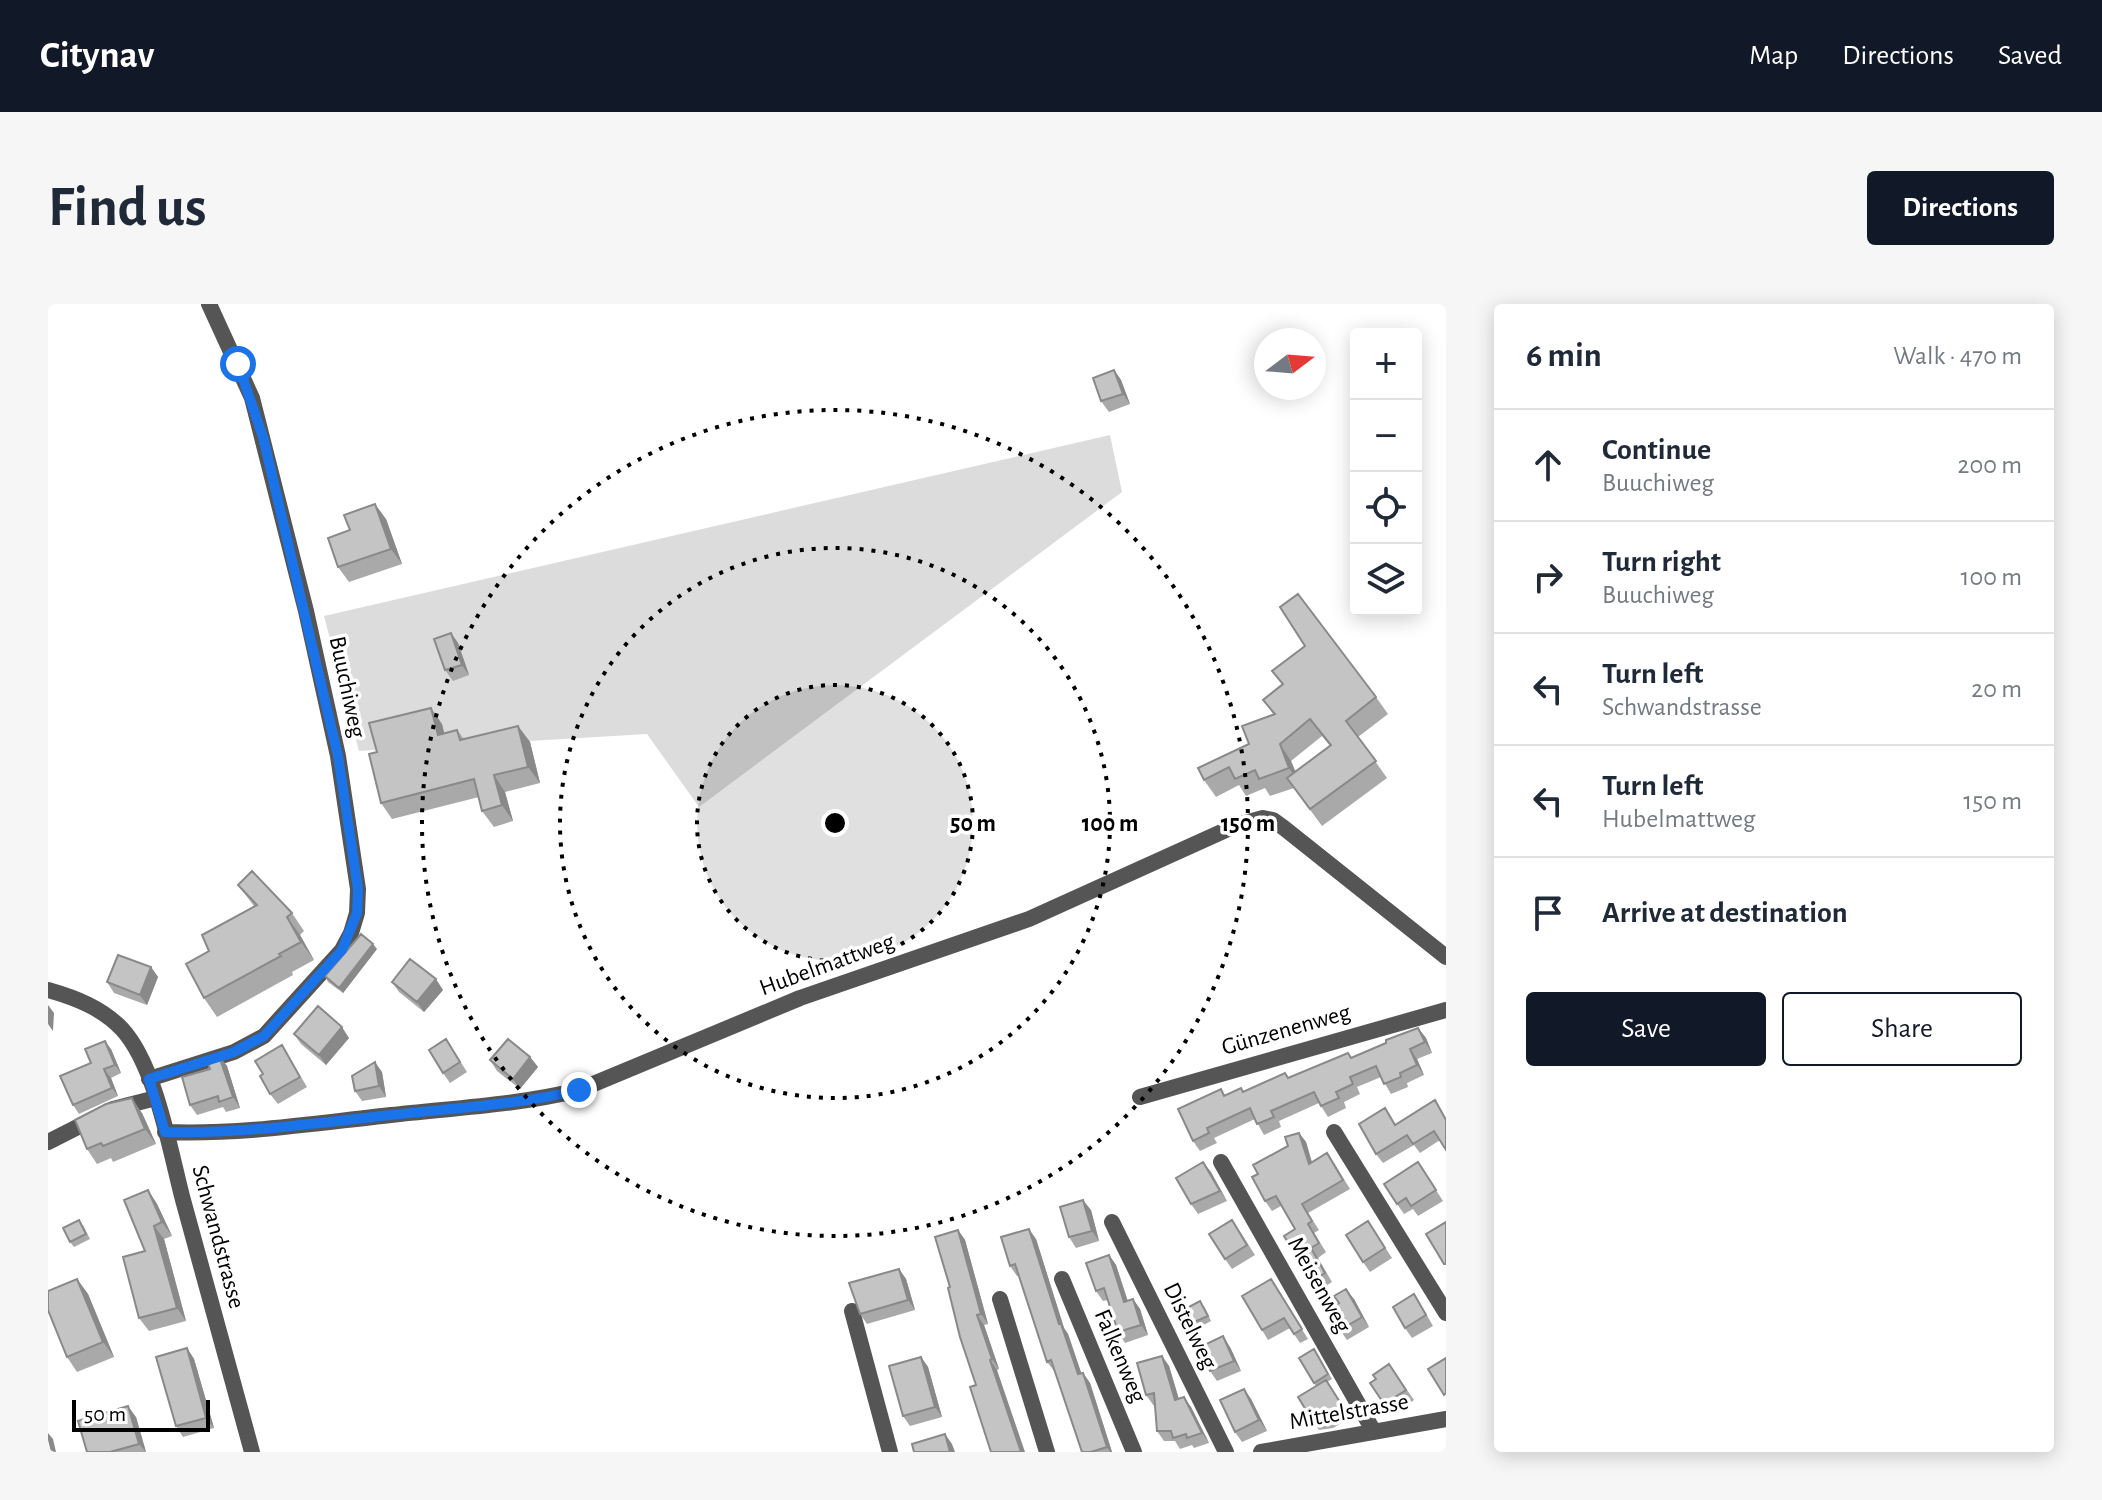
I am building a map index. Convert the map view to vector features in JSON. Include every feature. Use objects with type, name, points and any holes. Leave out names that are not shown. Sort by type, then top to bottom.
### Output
[{"type":"street","name":"Buuchiweg","points":[[149,1079],[234,1052],[264,1036],[342,950],[357,913],[358,889],[338,756],[299,582],[252,398],[209,304]]},
{"type":"street","name":"Hubelmattweg","points":[[165,1132],[225,1133],[471,1106],[579,1090],[800,998],[1029,919],[1209,836],[1263,818],[1273,820],[1284,828],[1446,957]]},
{"type":"street","name":"Schwandstrasse","points":[[48,990],[90,1005],[109,1018],[133,1044],[149,1079],[251,1452]]},
{"type":"street","name":"Günzenenweg","points":[[1140,1097],[1446,1010]]},
{"type":"street","points":[[48,1142],[113,1109],[156,1098]]},
{"type":"street","points":[[1334,1132],[1446,1313]]},
{"type":"street","name":"Meisenweg","points":[[1221,1162],[1374,1432]]},
{"type":"street","name":"Distelweg","points":[[1112,1222],[1226,1452]]},
{"type":"street","name":"Falkenweg","points":[[1062,1279],[1134,1452]]},
{"type":"street","points":[[1000,1299],[1047,1452]]},
{"type":"street","points":[[852,1311],[890,1452]]},
{"type":"street","name":"Mittelstrasse","points":[[1261,1452],[1446,1419]]},
{"type":"shaded area","points":[[1110,435],[1122,492],[699,807],[647,734],[359,751],[324,616]]},
{"type":"building","points":[[1114,370],[1123,394],[1101,401],[1093,378]]},
{"type":"building","points":[[375,504],[391,549],[338,567],[328,538],[350,530],[344,515]]},
{"type":"building","points":[[1298,594],[1376,697],[1346,721],[1376,761],[1310,809],[1287,778],[1331,745],[1310,719],[1280,744],[1289,768],[1259,779],[1255,770],[1235,779],[1229,767],[1204,780],[1198,768],[1249,744],[1242,726],[1275,714],[1263,700],[1283,684],[1272,671],[1305,646],[1280,607]]},
{"type":"building","points":[[451,633],[462,665],[445,670],[434,639]]},
{"type":"building","points":[[431,708],[438,735],[457,730],[460,740],[518,726],[528,767],[494,775],[502,805],[482,811],[474,779],[381,803],[369,754],[377,752],[369,723]]},
{"type":"building","points":[[252,871],[292,913],[287,917],[301,942],[204,998],[186,964],[209,951],[202,935],[257,905],[238,885]]},
{"type":"building","points":[[361,934],[373,944],[339,988],[325,976]]},
{"type":"building","points":[[118,955],[151,967],[140,995],[107,982]]},
{"type":"building","points":[[410,959],[436,979],[417,1002],[392,982]]},
{"type":"building","points":[[318,1006],[342,1027],[319,1055],[294,1034]]},
{"type":"building","points":[[1418,1028],[1425,1042],[1410,1049],[1417,1065],[1400,1073],[1401,1077],[1384,1084],[1376,1066],[1350,1077],[1353,1084],[1336,1092],[1339,1098],[1321,1106],[1314,1092],[1271,1111],[1274,1117],[1257,1124],[1250,1108],[1207,1128],[1209,1133],[1193,1141],[1178,1109],[1221,1089],[1224,1096],[1241,1088],[1243,1092],[1285,1073],[1288,1078],[1348,1053],[1351,1058]]},
{"type":"building","points":[[446,1039],[460,1062],[443,1073],[429,1050]]},
{"type":"building","points":[[508,1039],[530,1057],[513,1079],[490,1060]]},
{"type":"building","points":[[105,1041],[115,1065],[104,1069],[112,1088],[73,1105],[60,1076],[91,1063],[85,1049]]},
{"type":"building","points":[[282,1045],[300,1077],[270,1094],[255,1061]]},
{"type":"building","points":[[219,1056],[233,1097],[219,1102],[218,1096],[190,1105],[182,1077],[210,1069],[207,1060]]},
{"type":"building","points":[[375,1062],[379,1086],[355,1091],[352,1076]]},
{"type":"building","points":[[132,1098],[145,1129],[87,1149],[75,1120],[106,1104]]},
{"type":"building","points":[[1435,1100],[1446,1120],[1446,1150],[1434,1131],[1413,1144],[1407,1135],[1376,1154],[1359,1124],[1385,1108],[1395,1125]]},
{"type":"building","points":[[1299,1133],[1309,1164],[1327,1153],[1343,1180],[1302,1204],[1312,1221],[1308,1224],[1319,1243],[1311,1248],[1325,1273],[1312,1281],[1284,1236],[1295,1229],[1276,1196],[1265,1201],[1252,1177],[1258,1174],[1253,1165],[1288,1146],[1285,1137]]},
{"type":"building","points":[[1203,1162],[1220,1191],[1191,1204],[1176,1178]]},
{"type":"building","points":[[1418,1162],[1436,1190],[1411,1206],[1406,1198],[1397,1204],[1384,1184]]},
{"type":"building","points":[[148,1190],[162,1222],[154,1226],[177,1308],[139,1318],[123,1257],[145,1251],[124,1200]]},
{"type":"building","points":[[1083,1200],[1092,1231],[1069,1237],[1060,1207]]},
{"type":"building","points":[[79,1220],[86,1234],[70,1242],[63,1228]]},
{"type":"building","points":[[1232,1220],[1247,1245],[1225,1259],[1209,1234]]},
{"type":"building","points":[[1368,1221],[1385,1248],[1363,1262],[1346,1235]]},
{"type":"building","points":[[1446,1222],[1446,1264],[1444,1264],[1426,1234]]},
{"type":"building","points":[[1029,1229],[1059,1324],[1078,1374],[1083,1373],[1107,1447],[1082,1452],[1051,1360],[1047,1362],[1015,1264],[1010,1266],[1001,1237]]},
{"type":"building","points":[[958,1230],[981,1314],[977,1315],[1021,1452],[991,1452],[970,1387],[976,1385],[960,1337],[950,1287],[935,1237]]},
{"type":"building","points":[[1109,1255],[1124,1302],[1133,1299],[1141,1325],[1118,1332],[1104,1288],[1096,1291],[1086,1263]]},
{"type":"building","points":[[899,1269],[908,1300],[860,1314],[849,1283]]},
{"type":"building","points":[[77,1279],[103,1342],[67,1357],[48,1310],[48,1291]]},
{"type":"building","points":[[1271,1279],[1302,1329],[1294,1334],[1284,1318],[1262,1330],[1242,1296]]},
{"type":"building","points":[[1346,1289],[1362,1317],[1340,1330],[1328,1309],[1339,1303],[1334,1296]]},
{"type":"building","points":[[1414,1294],[1426,1315],[1405,1328],[1393,1307]]},
{"type":"building","points":[[1200,1301],[1208,1316],[1192,1323],[1185,1309]]},
{"type":"building","points":[[1223,1336],[1234,1361],[1210,1371],[1200,1347]]},
{"type":"building","points":[[187,1348],[206,1418],[176,1426],[156,1357]]},
{"type":"building","points":[[1314,1349],[1328,1374],[1314,1383],[1299,1358]]},
{"type":"building","points":[[1162,1356],[1175,1400],[1184,1397],[1202,1433],[1173,1438],[1171,1431],[1157,1431],[1154,1393],[1146,1395],[1137,1363]]},
{"type":"building","points":[[921,1357],[935,1407],[903,1416],[889,1366]]},
{"type":"building","points":[[1446,1358],[1446,1393],[1444,1395],[1428,1369]]},
{"type":"building","points":[[1389,1364],[1406,1390],[1384,1404],[1370,1383],[1376,1379],[1373,1375]]},
{"type":"building","points":[[1326,1380],[1343,1407],[1326,1418],[1312,1420],[1298,1397]]},
{"type":"building","points":[[1244,1389],[1259,1420],[1235,1432],[1220,1400]]},
{"type":"building","points":[[128,1406],[139,1444],[110,1452],[87,1452],[78,1421]]},
{"type":"building","points":[[945,1434],[950,1452],[914,1452],[912,1444]]},
{"type":"route","points":[[238,364],[263,437],[338,756],[358,889],[357,913],[342,950],[264,1036],[234,1052],[149,1079],[165,1132],[225,1133],[442,1110],[579,1090]]}]
